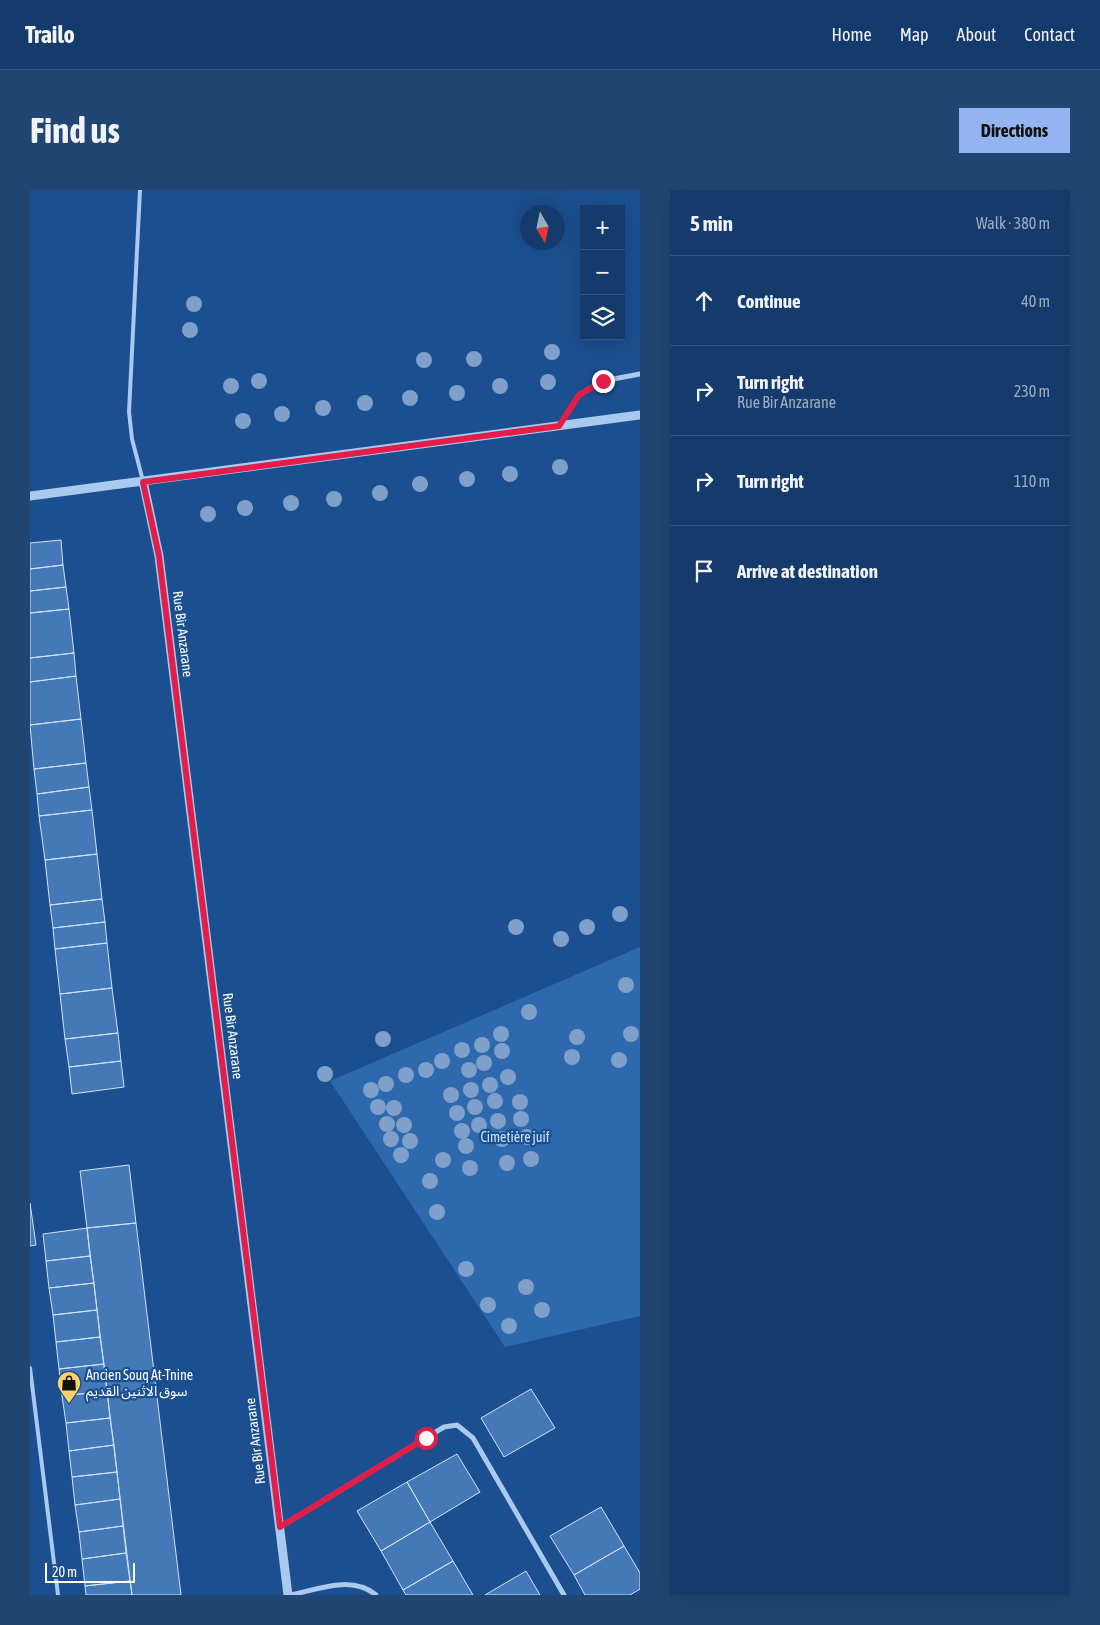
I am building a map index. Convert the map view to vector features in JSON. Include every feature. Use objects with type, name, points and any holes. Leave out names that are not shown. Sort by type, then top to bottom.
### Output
[{"type":"street","points":[[559,426],[579,395],[603,381],[640,374]]},
{"type":"street","points":[[30,496],[640,415]]},
{"type":"street","name":"Rue Bir Anzarane","points":[[143,482],[159,556],[289,1595]]},
{"type":"street","points":[[280,1527],[444,1427],[457,1425],[473,1438],[564,1595]]},
{"type":"street","points":[[289,1595],[347,1584],[367,1588],[376,1595]]},
{"type":"lane","points":[[140,190],[129,412],[132,439],[143,482]]},
{"type":"lane","points":[[30,1368],[58,1595]]},
{"type":"green space","name":"Cimetière juif","points":[[640,947],[640,1316],[505,1347],[330,1081]]},
{"type":"building","points":[[61,540],[63,565],[30,569],[30,543]]},
{"type":"building","points":[[63,565],[66,587],[30,591],[30,569]]},
{"type":"building","points":[[66,587],[69,609],[30,613],[30,591]]},
{"type":"building","points":[[69,609],[74,653],[30,658],[30,613]]},
{"type":"building","points":[[74,653],[76,676],[30,682],[30,658]]},
{"type":"building","points":[[76,676],[81,719],[30,725],[30,682]]},
{"type":"building","points":[[81,719],[86,763],[34,769],[30,725]]},
{"type":"building","points":[[86,763],[89,787],[37,794],[34,769]]},
{"type":"building","points":[[89,787],[92,810],[39,816],[37,794]]},
{"type":"building","points":[[92,810],[97,854],[45,860],[39,816]]},
{"type":"building","points":[[97,854],[102,899],[50,905],[45,860]]},
{"type":"building","points":[[102,899],[105,922],[53,928],[50,905]]},
{"type":"building","points":[[105,922],[107,943],[55,949],[53,928]]},
{"type":"building","points":[[107,943],[112,988],[60,994],[55,949]]},
{"type":"building","points":[[112,988],[118,1033],[65,1039],[60,994]]},
{"type":"building","points":[[118,1033],[121,1061],[69,1067],[65,1039]]},
{"type":"building","points":[[121,1061],[124,1087],[72,1094],[69,1067]]},
{"type":"building","points":[[129,1165],[136,1223],[87,1228],[80,1171]]},
{"type":"building","points":[[30,1203],[36,1245],[30,1246]]},
{"type":"building","points":[[136,1223],[181,1595],[132,1595],[87,1228]]},
{"type":"building","points":[[87,1228],[90,1256],[46,1261],[43,1234]]},
{"type":"building","points":[[90,1256],[94,1283],[49,1288],[46,1261]]},
{"type":"building","points":[[94,1283],[97,1310],[53,1315],[49,1288]]},
{"type":"building","points":[[97,1310],[100,1337],[56,1342],[53,1315]]},
{"type":"building","points":[[100,1337],[104,1364],[59,1369],[56,1342]]},
{"type":"building","points":[[104,1364],[107,1391],[62,1396],[59,1369]]},
{"type":"building","points":[[531,1389],[555,1428],[504,1457],[481,1418]]},
{"type":"building","points":[[107,1391],[110,1418],[66,1423],[62,1396]]},
{"type":"building","points":[[110,1418],[114,1445],[69,1451],[66,1423]]},
{"type":"building","points":[[114,1445],[117,1472],[72,1477],[69,1451]]},
{"type":"building","points":[[457,1454],[480,1492],[430,1522],[407,1482]]},
{"type":"building","points":[[117,1472],[120,1499],[75,1505],[72,1477]]},
{"type":"building","points":[[407,1482],[430,1522],[381,1551],[357,1511]]},
{"type":"building","points":[[120,1499],[123,1526],[79,1532],[75,1505]]},
{"type":"building","points":[[601,1507],[624,1546],[574,1575],[550,1536]]},
{"type":"building","points":[[430,1522],[453,1561],[403,1590],[381,1551]]},
{"type":"building","points":[[123,1526],[126,1553],[82,1559],[79,1532]]},
{"type":"building","points":[[624,1546],[640,1573],[640,1589],[630,1595],[585,1595],[574,1575]]},
{"type":"building","points":[[126,1553],[130,1581],[85,1586],[82,1559]]},
{"type":"building","points":[[453,1561],[473,1595],[406,1595],[403,1590]]},
{"type":"building","points":[[526,1571],[540,1595],[485,1595]]},
{"type":"building","points":[[130,1581],[132,1595],[86,1595],[85,1586]]},
{"type":"place","name":"Ancien Souq At-Tnine سوق الاثنين القديم","points":[[69,1404]]},
{"type":"route","points":[[426,1438],[280,1527],[159,556],[143,482],[559,426],[579,395],[603,381]]}]
